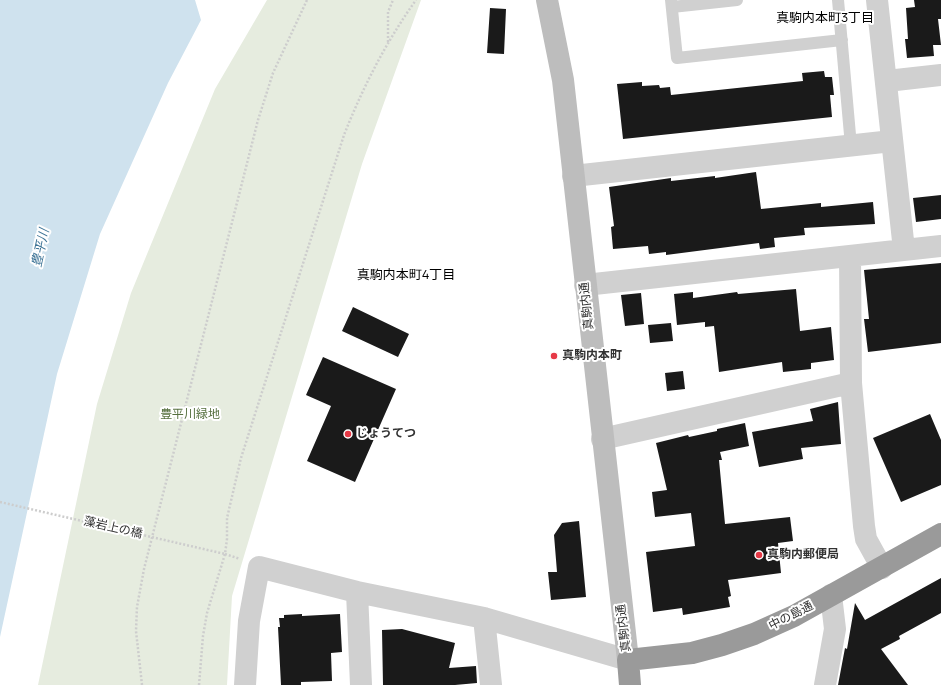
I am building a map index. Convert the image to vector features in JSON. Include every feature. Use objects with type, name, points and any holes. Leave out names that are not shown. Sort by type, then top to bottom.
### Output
[{"type":"highway","name":"中の島通","points":[[628,660],[692,653],[733,642],[773,626],[882,568],[941,534]]},
{"type":"highway","name":"真駒内通","points":[[628,660],[630,685]]},
{"type":"street","name":"真駒内通","points":[[547,0],[563,80],[602,439],[628,660]]},
{"type":"street","points":[[877,0],[887,81],[904,250]]},
{"type":"street","points":[[887,81],[941,75]]},
{"type":"street","points":[[573,176],[892,141]]},
{"type":"street","points":[[585,285],[941,246]]},
{"type":"street","points":[[850,256],[851,383],[865,532],[870,546],[882,568]]},
{"type":"street","points":[[602,439],[851,383]]},
{"type":"street","points":[[245,685],[249,621],[259,567],[357,592],[484,618],[628,660]]},
{"type":"street","points":[[357,592],[361,685]]},
{"type":"street","points":[[825,685],[835,629],[831,595]]},
{"type":"street","points":[[484,618],[491,685]]},
{"type":"lane","points":[[737,0],[671,4],[677,58],[842,40]]},
{"type":"lane","points":[[838,0],[851,146]]},
{"type":"path","points":[[142,685],[136,631],[137,607],[144,569],[258,120],[273,73],[307,0]]},
{"type":"path","points":[[388,43],[388,12],[393,0]]},
{"type":"path","points":[[199,685],[202,636],[207,613],[225,554],[227,518],[241,458],[284,321],[344,135],[354,110],[388,43],[416,0]]},
{"type":"path","name":"藻岩上の橋","points":[[0,502],[225,554]]},
{"type":"green space","name":"豊平川緑地","points":[[267,0],[421,0],[362,164],[232,596],[227,685],[38,685],[97,404],[131,293],[215,89]]},
{"type":"water","name":"豊平川","points":[[0,0],[195,0],[201,20],[168,83],[100,234],[57,374],[0,637]]},
{"type":"building","points":[[914,0],[941,0],[941,19],[938,19],[941,45],[933,45],[934,56],[907,58],[905,39],[908,39],[906,8],[915,7]]},
{"type":"building","points":[[490,8],[506,9],[504,54],[487,53]]},
{"type":"building","points":[[824,71],[825,77],[832,77],[834,95],[830,95],[832,117],[623,139],[617,84],[642,82],[642,86],[659,85],[660,88],[670,87],[671,95],[803,81],[802,73]]},
{"type":"building","points":[[756,172],[761,209],[821,203],[821,207],[873,202],[875,224],[804,228],[805,235],[774,238],[775,247],[760,249],[759,243],[666,255],[666,252],[649,254],[648,246],[613,249],[611,227],[614,226],[609,187],[671,178],[671,181],[715,176],[715,178]]},
{"type":"building","points":[[941,195],[941,219],[916,222],[913,198]]},
{"type":"building","points":[[941,263],[941,343],[868,352],[864,319],[869,319],[864,270]]},
{"type":"building","points":[[796,289],[800,331],[831,327],[834,360],[811,363],[811,369],[783,372],[782,362],[719,372],[714,326],[705,327],[705,322],[677,325],[674,294],[693,292],[693,298],[737,292],[738,294]]},
{"type":"building","points":[[641,293],[644,324],[625,326],[621,295]]},
{"type":"building","points":[[353,307],[409,334],[398,357],[342,331]]},
{"type":"building","points":[[671,323],[673,341],[650,343],[648,325]]},
{"type":"building","name":"じょうてつ","points":[[323,357],[396,389],[355,482],[307,461],[331,406],[306,395]]},
{"type":"building","points":[[683,371],[685,389],[667,391],[665,373]]},
{"type":"building","points":[[838,402],[841,444],[801,448],[803,459],[759,467],[752,432],[813,421],[810,409]]},
{"type":"building","points":[[930,414],[941,440],[941,485],[901,502],[873,438]]},
{"type":"building","points":[[745,423],[749,446],[720,452],[722,460],[719,460],[725,524],[790,517],[793,541],[778,543],[781,573],[728,580],[731,596],[728,597],[730,607],[683,615],[682,608],[653,612],[646,552],[695,546],[691,513],[655,517],[652,492],[667,490],[656,443],[688,435],[689,437],[717,431],[717,429]]},
{"type":"building","points":[[579,521],[586,597],[551,600],[548,572],[557,572],[554,535],[562,523]]},
{"type":"building","points":[[941,578],[941,613],[899,636],[900,639],[881,649],[908,685],[838,685],[845,648],[847,649],[855,603],[865,620]]},
{"type":"building","points":[[302,614],[302,616],[340,614],[342,652],[331,653],[332,681],[301,682],[301,685],[281,685],[278,627],[280,627],[279,618],[284,618],[284,615]]},
{"type":"building","points":[[402,629],[455,643],[449,668],[476,666],[477,683],[455,685],[383,685],[382,630]]},
{"type":"place","name":"真駒内本町","points":[[554,356]]},
{"type":"place","name":"じょうてつ","points":[[348,434]]},
{"type":"place","name":"真駒内郵便局","points":[[759,555]]},
{"type":"district","name":"真駒内本町3丁目","points":[[825,18]]},
{"type":"district","name":"真駒内本町4丁目","points":[[406,275]]}]
